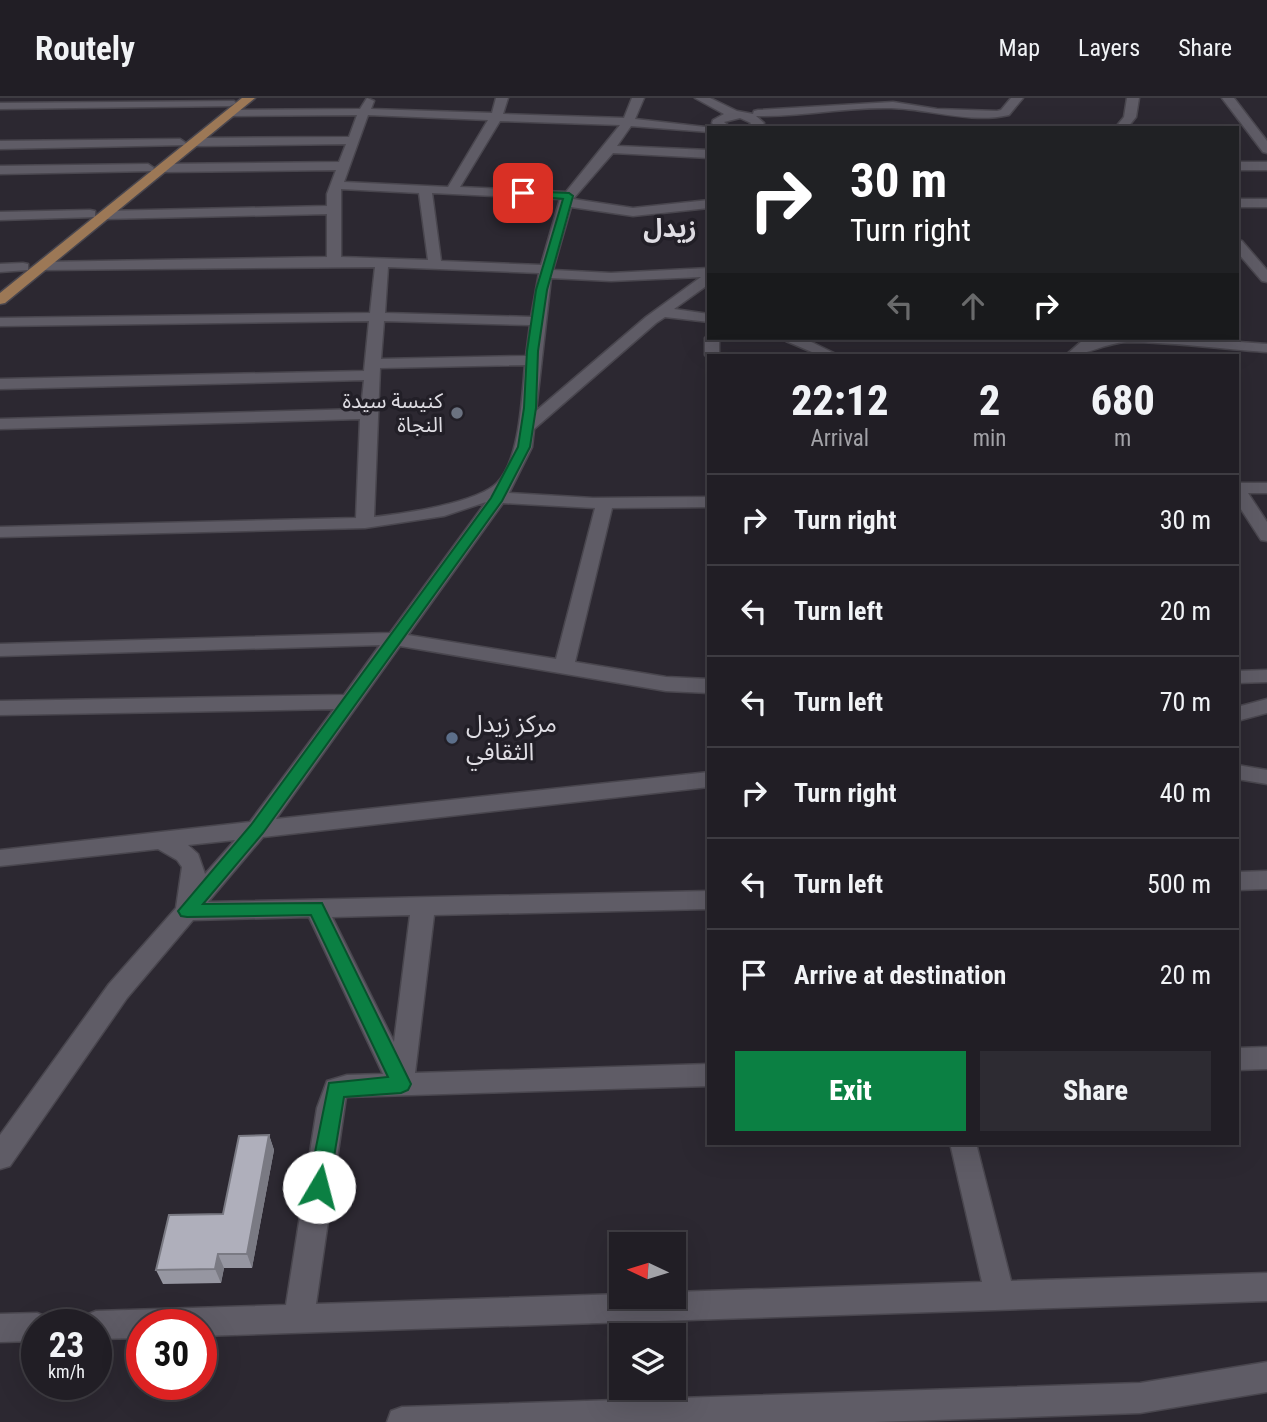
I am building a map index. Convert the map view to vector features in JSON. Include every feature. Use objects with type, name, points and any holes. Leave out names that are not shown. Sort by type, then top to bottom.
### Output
[{"type":"main road","points":[[0,285],[180,143],[232,105],[249,98]]},
{"type":"main road","points":[[0,300],[195,142],[232,105]]},
{"type":"street","points":[[334,261],[333,210],[336,184],[369,98]]},
{"type":"street","points":[[453,189],[496,117],[502,98]]},
{"type":"street","points":[[0,1157],[118,991],[257,829],[500,493],[524,447],[537,321],[546,272],[567,199],[610,149],[628,122],[638,98]]},
{"type":"street","points":[[701,98],[739,115],[759,117],[894,103]]},
{"type":"street","points":[[877,98],[880,103],[894,103],[937,112],[997,114],[1004,113],[1017,98]]},
{"type":"street","points":[[1123,126],[1130,117],[1133,98]]},
{"type":"street","points":[[1228,98],[1248,117],[1267,149]]},
{"type":"street","points":[[0,106],[95,101],[232,105],[628,122],[707,129]]},
{"type":"street","points":[[717,106],[721,122]]},
{"type":"street","points":[[673,126],[721,122],[739,115]]},
{"type":"street","points":[[195,142],[351,140]]},
{"type":"street","points":[[0,145],[180,143]]},
{"type":"street","points":[[610,149],[707,154]]},
{"type":"street","points":[[163,168],[342,166]]},
{"type":"street","points":[[1239,166],[1267,166]]},
{"type":"street","points":[[0,170],[148,168]]},
{"type":"street","points":[[336,184],[453,189],[567,199],[632,212],[665,210],[687,204],[707,204]]},
{"type":"street","points":[[425,188],[435,265]]},
{"type":"street","points":[[1239,203],[1267,203]]},
{"type":"street","points":[[105,215],[333,210]]},
{"type":"street","points":[[0,216],[90,214]]},
{"type":"street","points":[[1239,246],[1262,270]]},
{"type":"street","points":[[42,266],[334,261],[611,277],[707,272]]},
{"type":"street","points":[[365,523],[368,414],[382,263]]},
{"type":"street","points":[[1239,264],[1262,270]]},
{"type":"street","points":[[0,268],[23,267]]},
{"type":"street","points":[[527,427],[662,312],[707,278]]},
{"type":"street","points":[[662,312],[707,318]]},
{"type":"street","points":[[0,322],[376,317],[537,321]]},
{"type":"street","points":[[796,340],[827,354]]},
{"type":"street","points":[[1175,340],[1267,348]]},
{"type":"street","points":[[0,384],[372,370],[532,360]]},
{"type":"street","points":[[0,424],[368,414]]},
{"type":"street","points":[[1239,489],[1267,488]]},
{"type":"street","points":[[1239,492],[1267,536]]},
{"type":"street","points":[[0,532],[365,523],[463,505],[500,493],[605,503],[707,502]]},
{"type":"street","points":[[564,667],[605,503]]},
{"type":"street","points":[[407,517],[454,520],[478,526]]},
{"type":"street","points":[[0,650],[395,639],[666,684],[707,686]]},
{"type":"street","points":[[1239,677],[1267,676]]},
{"type":"street","points":[[0,708],[348,702]]},
{"type":"street","points":[[1239,713],[1267,706]]},
{"type":"street","points":[[1239,772],[1267,777]]},
{"type":"street","points":[[0,858],[707,779]]},
{"type":"street","points":[[163,841],[186,852],[194,864],[187,911]]},
{"type":"street","points":[[1239,881],[1267,880]]},
{"type":"street","points":[[187,911],[707,900]]},
{"type":"street","points":[[401,1084],[423,906]]},
{"type":"street","points":[[316,908],[401,1084]]},
{"type":"street","points":[[1239,1059],[1267,1058]]},
{"type":"street","points":[[299,1318],[330,1108],[336,1089],[401,1084],[707,1075]]},
{"type":"street","points":[[963,1145],[1000,1296]]},
{"type":"street","points":[[112,1324],[1267,1287]]},
{"type":"street","points":[[0,1328],[21,1327]]},
{"type":"street","points":[[402,1422],[738,1417],[1140,1398],[1267,1377]]},
{"type":"building","points":[[269,1135],[247,1254],[218,1254],[215,1269],[156,1270],[169,1215],[223,1214],[239,1136]]},
{"type":"place","name":"كنيسة سيدة النجاة","points":[[457,413]]},
{"type":"place","name":"مركز زيدل الثقافي","points":[[452,738]]},
{"type":"district","name":"زيدل","points":[[670,228]]},
{"type":"route","points":[[319,1187],[330,1108],[336,1089],[347,1086],[401,1084],[316,908],[187,911],[257,829],[498,498],[524,447],[530,408],[532,351],[541,290],[569,196],[523,193]]}]
